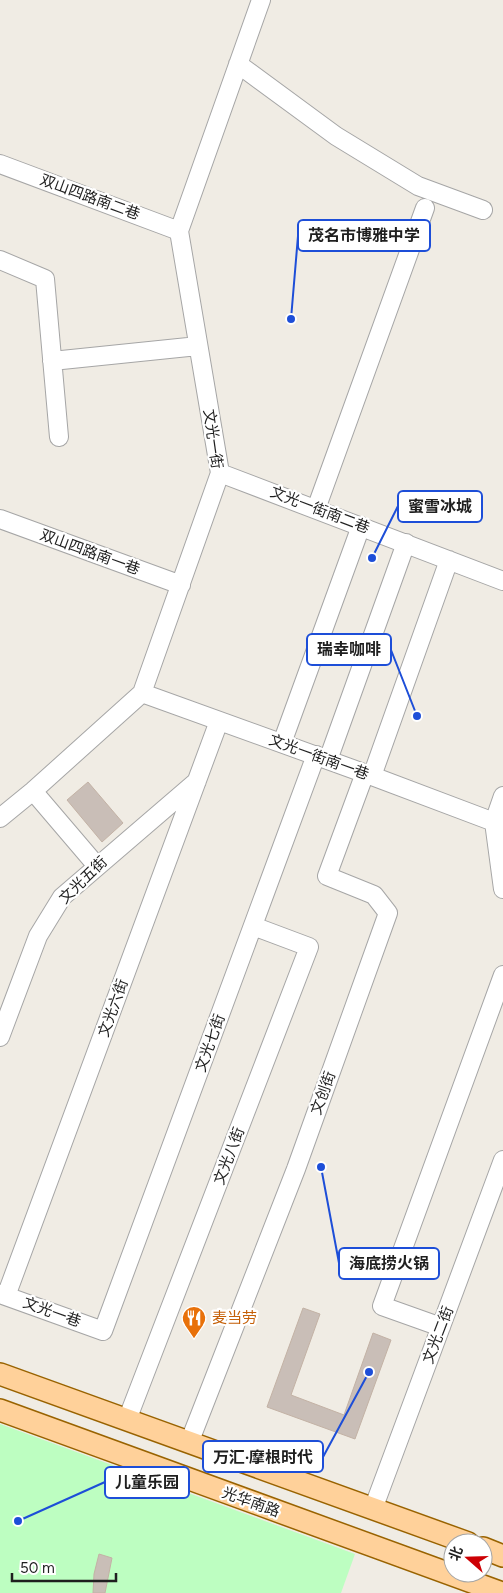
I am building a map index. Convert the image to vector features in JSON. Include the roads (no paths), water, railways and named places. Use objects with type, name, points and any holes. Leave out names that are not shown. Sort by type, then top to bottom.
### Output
[{"type":"main road","points":[[0,1374],[443,1534]]},
{"type":"main road","name":"光华南路","points":[[0,1410],[502,1593]]},
{"type":"street","name":"文光一街","points":[[0,818],[142,694],[220,473],[179,231],[261,0]]},
{"type":"street","points":[[238,64],[336,136],[418,186],[483,210]]},
{"type":"street","name":"双山四路南二巷","points":[[0,164],[179,231]]},
{"type":"street","points":[[316,509],[426,208]]},
{"type":"street","points":[[0,260],[45,278],[59,437]]},
{"type":"street","points":[[52,361],[198,346]]},
{"type":"street","name":"文光一街南二巷","points":[[220,473],[503,581]]},
{"type":"street","name":"双山四路南一巷","points":[[0,519],[181,585]]},
{"type":"street","points":[[282,743],[361,526]]},
{"type":"street","name":"文光七街","points":[[103,1331],[253,926],[322,758],[406,543]]},
{"type":"street","points":[[368,774],[449,560]]},
{"type":"street","name":"文光一街南一巷","points":[[142,694],[368,774],[494,822]]},
{"type":"street","name":"文光六街","points":[[3,1295],[219,721]]},
{"type":"street","name":"文创街","points":[[189,1442],[296,1169],[388,913],[374,895],[327,876],[368,774]]},
{"type":"street","name":"文光五街","points":[[0,1037],[38,936],[62,897],[197,780]]},
{"type":"street","points":[[33,790],[96,866]]},
{"type":"street","points":[[503,796],[494,822],[503,889]]},
{"type":"street","name":"文光八街","points":[[127,1420],[309,947],[253,926]]},
{"type":"street","points":[[441,1327],[382,1306],[503,975]]},
{"type":"street","name":"文光二街","points":[[373,1509],[503,1160]]},
{"type":"street","name":"文光一巷","points":[[3,1295],[103,1331]]},
{"type":"place","name":"茂名市博雅中学","points":[[291,319]]},
{"type":"place","name":"蜜雪冰城","points":[[372,558]]},
{"type":"place","name":"瑞幸咖啡","points":[[417,716]]},
{"type":"place","name":"海底捞火锅","points":[[321,1167]]},
{"type":"place","name":"麦当劳","points":[[194,1339]]},
{"type":"place","name":"万汇·摩根时代","points":[[369,1372]]},
{"type":"place","name":"儿童乐园","points":[[18,1521]]}]
